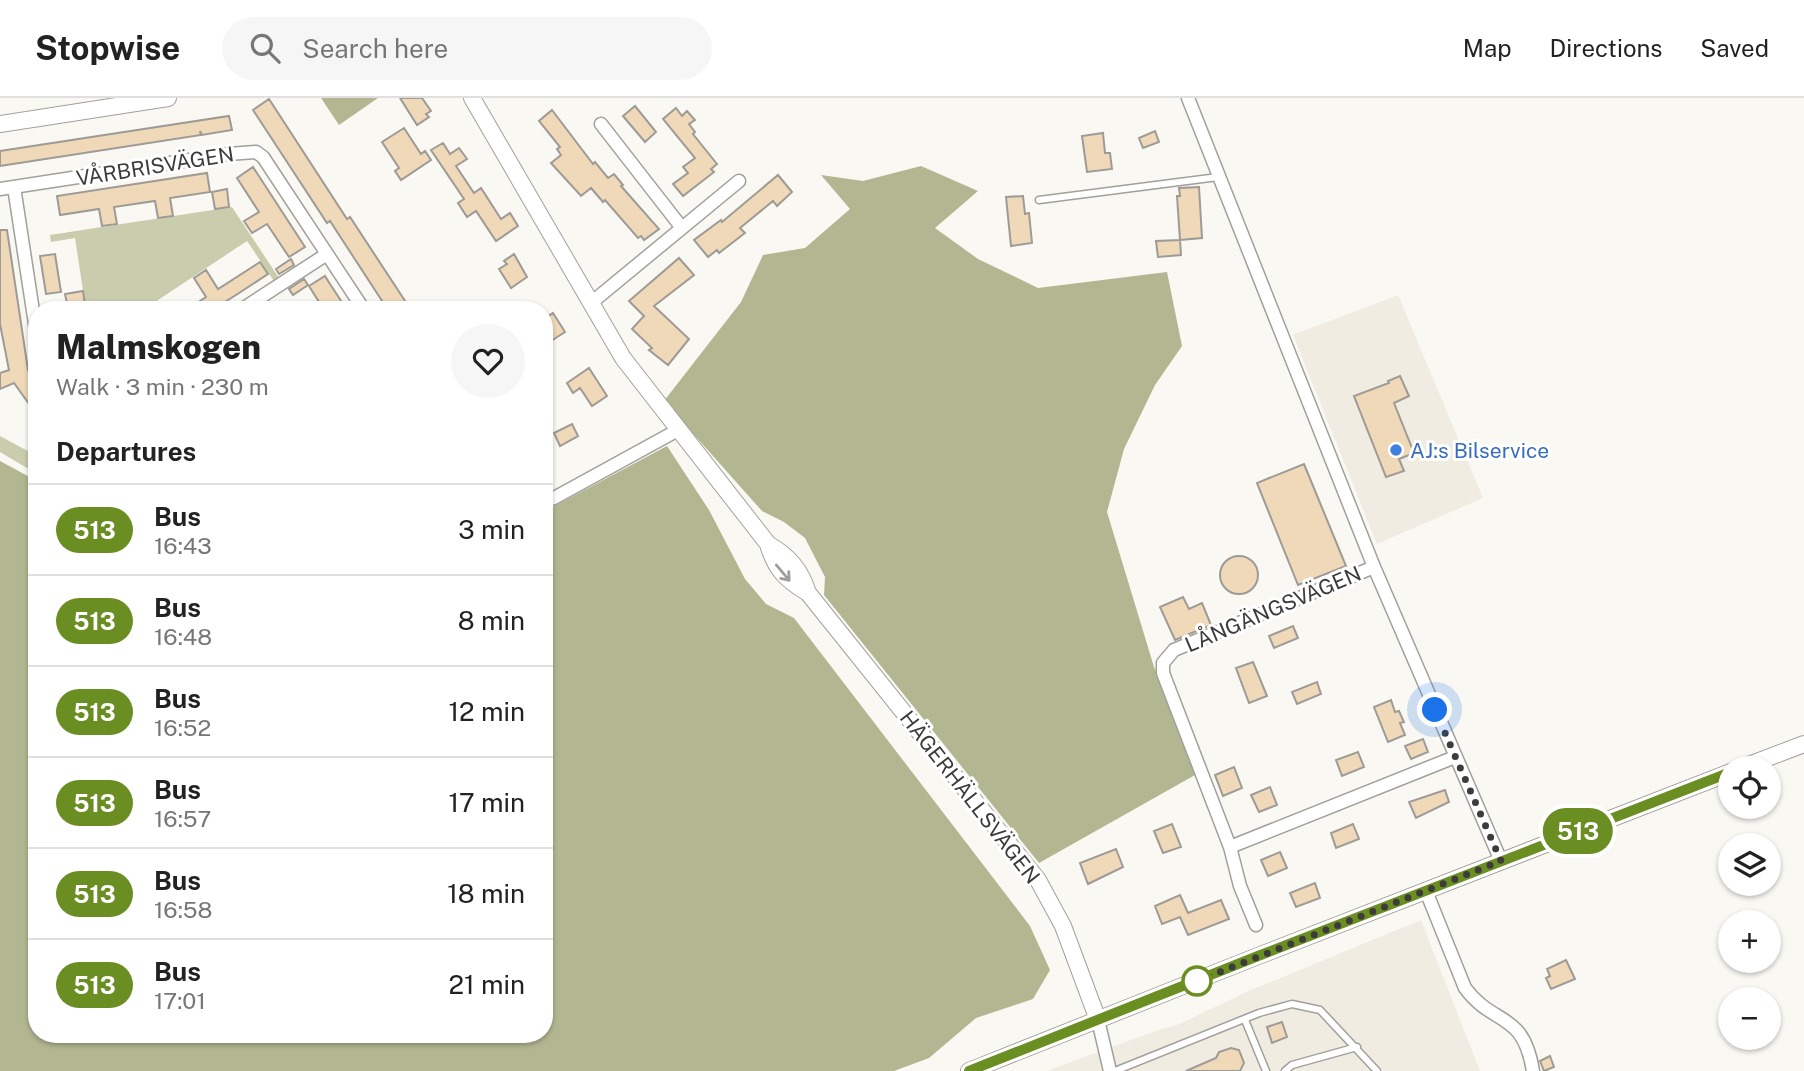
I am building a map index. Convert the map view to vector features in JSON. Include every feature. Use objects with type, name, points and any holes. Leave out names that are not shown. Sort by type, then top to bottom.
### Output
[{"type":"street","points":[[0,124],[168,98]]},
{"type":"street","name":"HÄGERHÄLLSVÄGEN","points":[[472,98],[623,358],[768,544],[773,562],[791,583],[808,593],[1038,880],[1063,926],[1098,1020]]},
{"type":"street","name":"LÅNGÄNGSVÄGEN","points":[[1188,98],[1374,567],[1501,861]]},
{"type":"street","points":[[601,124],[682,228]]},
{"type":"street","name":"VÅRBRISVÄGEN","points":[[0,189],[256,152],[263,157],[358,301]]},
{"type":"street","points":[[590,303],[739,181]]},
{"type":"street","points":[[14,187],[31,301]]},
{"type":"street","points":[[255,301],[327,254]]},
{"type":"street","points":[[553,498],[678,430]]},
{"type":"street","name":"LÅNGÄNGSVÄGEN","points":[[1256,925],[1240,886],[1230,847],[1163,673],[1163,663],[1174,650],[1374,567]]},
{"type":"street","points":[[1772,756],[1804,744]]},
{"type":"street","points":[[1230,847],[1455,757]]},
{"type":"street","points":[[969,1071],[1718,777]]},
{"type":"street","points":[[1426,891],[1465,988],[1475,1000],[1519,1030],[1528,1047],[1533,1071]]},
{"type":"street","points":[[1098,1020],[1110,1071]]},
{"type":"lane","points":[[1039,200],[1218,177]]},
{"type":"lane","points":[[1115,1071],[1259,1013],[1292,1004],[1320,1010],[1377,1071]]},
{"type":"lane","points":[[1245,1020],[1266,1071]]},
{"type":"lane","points":[[1285,1071],[1292,1065],[1357,1048]]},
{"type":"shaded area","points":[[1398,295],[1483,498],[1377,544],[1293,335]]},
{"type":"shaded area","points":[[1421,920],[1480,1071],[1047,1071],[1177,1025],[1251,990]]},
{"type":"green space","points":[[321,98],[378,98],[339,125]]},
{"type":"green space","points":[[921,166],[978,191],[935,228],[978,259],[1038,288],[1167,272],[1182,346],[1155,385],[1124,449],[1107,512],[1154,667],[1195,775],[1039,863],[824,595],[825,577],[805,538],[784,522],[762,511],[664,401],[741,302],[763,255],[805,248],[850,209],[821,175],[863,181]]},
{"type":"green space","points":[[232,207],[279,278],[274,281],[247,241],[157,301],[85,301],[75,238],[51,242],[50,235]]},
{"type":"green space","points":[[0,436],[28,451],[28,469],[0,452]]},
{"type":"green space","points":[[667,446],[709,510],[745,579],[766,604],[794,618],[1030,926],[1050,970],[1033,999],[976,1018],[929,1058],[894,1071],[0,1071],[0,461],[28,476],[28,1043],[553,1043],[553,507]]},
{"type":"building","points":[[400,98],[422,98],[431,111],[426,114],[429,117],[417,125]]},
{"type":"building","points":[[269,99],[347,219],[350,217],[405,301],[382,301],[253,110]]},
{"type":"building","points":[[635,106],[656,132],[645,142],[623,116]]},
{"type":"building","points":[[676,108],[682,116],[687,111],[695,120],[689,124],[695,132],[693,134],[717,164],[711,169],[714,172],[683,196],[673,184],[688,173],[683,167],[695,158],[663,119]]},
{"type":"building","points":[[552,110],[593,164],[595,162],[608,178],[614,174],[623,185],[621,186],[659,229],[644,240],[641,236],[638,238],[605,200],[603,202],[591,188],[581,196],[551,163],[561,155],[557,149],[560,147],[539,121]]},
{"type":"building","points":[[229,116],[232,130],[202,135],[200,131],[201,135],[0,166],[0,151]]},
{"type":"building","points":[[404,128],[421,154],[425,151],[431,160],[401,180],[395,171],[399,168],[382,142]]},
{"type":"building","points":[[1155,131],[1159,142],[1143,148],[1139,138]]},
{"type":"building","points":[[1103,133],[1105,153],[1110,153],[1112,169],[1087,172],[1082,136]]},
{"type":"building","points":[[443,143],[450,154],[459,148],[467,159],[456,166],[474,193],[481,188],[501,219],[510,213],[518,226],[496,241],[476,211],[467,217],[458,203],[464,199],[431,150]]},
{"type":"building","points":[[253,167],[305,247],[289,257],[267,224],[252,233],[244,221],[259,212],[237,178]]},
{"type":"building","points":[[207,173],[210,192],[170,198],[173,216],[158,218],[155,201],[114,207],[117,224],[102,226],[99,209],[60,215],[57,196]]},
{"type":"building","points":[[778,175],[792,192],[777,206],[773,201],[740,228],[745,233],[719,253],[717,250],[708,257],[694,240],[721,220],[722,222]]},
{"type":"building","points":[[1199,187],[1202,238],[1180,240],[1177,196],[1180,196],[1179,188]]},
{"type":"building","points":[[227,189],[229,207],[215,209],[212,192]]},
{"type":"building","points":[[1023,196],[1025,214],[1029,213],[1032,243],[1011,246],[1006,197]]},
{"type":"building","points":[[0,230],[7,230],[28,370],[28,402],[14,383],[0,389],[0,373],[9,370],[0,324]]},
{"type":"building","points":[[1180,240],[1181,255],[1158,257],[1156,241]]},
{"type":"building","points":[[55,254],[61,292],[46,294],[40,256]]},
{"type":"building","points":[[514,254],[527,277],[511,288],[499,269],[507,264],[504,261]]},
{"type":"building","points":[[679,258],[694,275],[654,306],[689,339],[668,365],[649,350],[652,348],[632,329],[644,316],[629,301]]},
{"type":"building","points":[[291,259],[294,265],[279,274],[276,269]]},
{"type":"building","points":[[260,262],[268,274],[226,301],[200,301],[206,297],[194,278],[206,270],[218,289]]},
{"type":"building","points":[[325,276],[341,301],[318,301],[309,286]]},
{"type":"building","points":[[304,279],[308,285],[293,295],[289,289]]},
{"type":"building","points":[[83,291],[84,301],[66,301],[65,294]]},
{"type":"building","points":[[553,313],[565,332],[553,340]]},
{"type":"building","points":[[589,368],[607,396],[592,406],[580,388],[573,393],[567,383]]},
{"type":"building","points":[[1400,376],[1409,396],[1394,403],[1414,453],[1399,459],[1404,471],[1386,477],[1354,396]]},
{"type":"building","points":[[572,424],[578,436],[560,446],[554,433]]},
{"type":"building","points":[[1304,464],[1346,566],[1298,585],[1257,483]]},
{"type":"building","points":[[1239,556],[1253,561],[1258,575],[1253,589],[1239,594],[1225,589],[1220,575],[1225,561]]},
{"type":"building","points":[[1183,597],[1189,609],[1202,603],[1211,625],[1175,640],[1160,607]]},
{"type":"building","points":[[1293,626],[1298,638],[1274,648],[1269,636]]},
{"type":"building","points":[[1253,662],[1267,696],[1249,703],[1236,668]]},
{"type":"building","points":[[1317,682],[1321,694],[1297,704],[1292,692]]},
{"type":"building","points":[[1391,700],[1395,712],[1399,711],[1404,722],[1400,723],[1405,735],[1388,742],[1374,707]]},
{"type":"building","points":[[1423,739],[1428,752],[1411,759],[1405,746]]},
{"type":"building","points":[[1358,752],[1364,767],[1342,776],[1336,760]]},
{"type":"building","points":[[1234,767],[1242,788],[1223,796],[1215,775]]},
{"type":"building","points":[[1270,787],[1277,805],[1259,812],[1251,795]]},
{"type":"building","points":[[1445,790],[1449,802],[1416,818],[1409,802]]},
{"type":"building","points":[[1172,824],[1181,847],[1163,853],[1154,831]]},
{"type":"building","points":[[1353,824],[1359,839],[1336,848],[1331,833]]},
{"type":"building","points":[[1116,849],[1123,867],[1088,884],[1080,863]]},
{"type":"building","points":[[1280,852],[1287,868],[1268,876],[1261,860]]},
{"type":"building","points":[[1315,883],[1320,898],[1296,907],[1290,893]]},
{"type":"building","points":[[1180,895],[1188,913],[1221,900],[1229,919],[1188,935],[1180,917],[1162,924],[1155,906]]},
{"type":"building","points":[[1566,960],[1575,979],[1551,989],[1546,978],[1550,976],[1547,969]]},
{"type":"building","points":[[1282,1022],[1287,1037],[1272,1043],[1267,1027]]},
{"type":"building","points":[[1231,1048],[1239,1050],[1244,1063],[1240,1071],[1186,1071],[1216,1058],[1219,1052]]},
{"type":"building","points":[[1550,1056],[1554,1067],[1544,1071],[1540,1061]]},
{"type":"bus line","name":"513","points":[[969,1071],[1718,777]]},
{"type":"place","name":"AJ:s Bilservice","points":[[1396,450]]},
{"type":"route","points":[[1197,981],[1501,861],[1435,710]]}]
